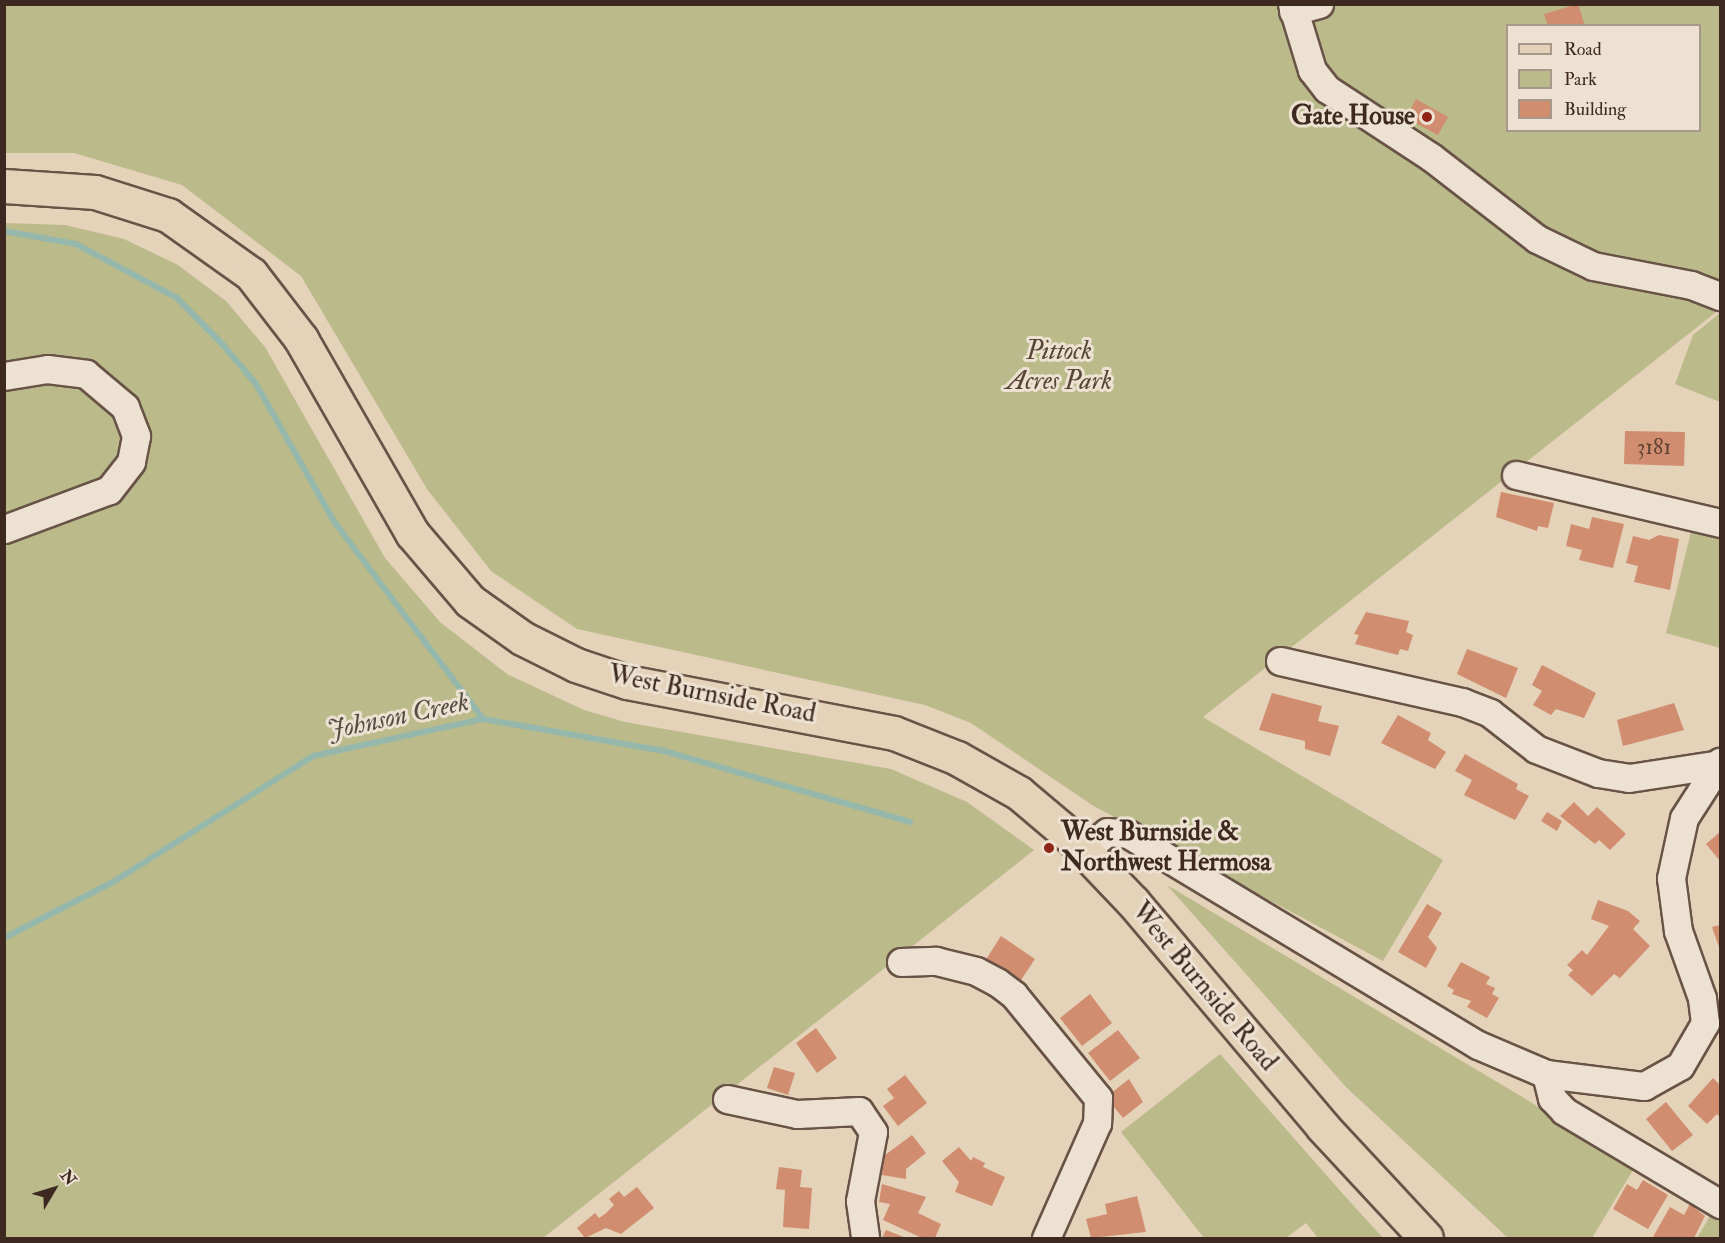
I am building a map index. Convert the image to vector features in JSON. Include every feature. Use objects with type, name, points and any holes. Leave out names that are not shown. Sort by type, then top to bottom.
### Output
[{"type":"main road","name":"West Burnside Road","points":[[4,186],[94,192],[168,215],[251,274],[301,339],[412,533],[470,601],[522,638],[552,655],[627,682],[824,716],[920,742],[1019,793],[1085,850],[1323,1127],[1426,1239]]},
{"type":"street","points":[[1319,4],[1292,8],[1312,70],[1327,89],[1405,139],[1537,239],[1593,266],[1691,285],[1720,296]]},
{"type":"street","points":[[4,376],[47,369],[86,374],[125,407],[136,436],[131,462],[110,490],[4,529]]},
{"type":"street","points":[[1516,475],[1720,523]]},
{"type":"street","points":[[1280,661],[1462,702],[1490,713],[1536,748],[1590,771],[1629,778],[1720,764]]},
{"type":"street","points":[[1085,850],[1107,832],[1128,834],[1434,1020],[1546,1074],[1623,1087],[1644,1086],[1680,1066],[1699,1039],[1705,1013],[1678,931],[1671,879],[1684,818],[1720,764]]},
{"type":"street","points":[[901,962],[936,962],[976,971],[997,982],[1014,994],[1098,1098],[1097,1124],[1046,1239]]},
{"type":"street","points":[[1546,1074],[1551,1098],[1564,1112],[1720,1204]]},
{"type":"street","points":[[727,1099],[797,1114],[859,1111],[873,1132],[860,1201],[865,1239]]},
{"type":"green space","name":"Pittock Acres Park","points":[[5,5],[1720,5],[1720,309],[1203,717],[1443,860],[1383,961],[1092,805],[971,723],[925,705],[577,629],[491,571],[427,489],[301,276],[182,185],[74,153],[5,153]]},
{"type":"green space","points":[[4,223],[65,225],[124,239],[178,265],[226,301],[265,347],[385,558],[440,622],[507,674],[584,710],[625,722],[891,769],[967,802],[1034,850],[543,1238],[5,1238]]},
{"type":"green space","points":[[1720,313],[1720,402],[1675,384],[1693,335]]},
{"type":"green space","points":[[1692,528],[1720,536],[1720,648],[1666,633]]},
{"type":"green space","points":[[1167,885],[1636,1165],[1592,1238],[1508,1238],[1346,1087]]},
{"type":"green space","points":[[1220,1054],[1383,1238],[1318,1238],[1306,1223],[1286,1238],[1204,1238],[1121,1132]]},
{"type":"green space","points":[[1713,1211],[1720,1216],[1720,1238],[1697,1238]]},
{"type":"building","points":[[1578,4],[1584,24],[1547,24],[1544,14]]},
{"type":"building","name":"Gate House","points":[[1416,99],[1448,117],[1438,135],[1406,118]]},
{"type":"building","points":[[1625,431],[1685,432],[1684,466],[1624,464]]},
{"type":"building","points":[[1501,492],[1554,503],[1548,528],[1538,526],[1537,531],[1496,517]]},
{"type":"building","points":[[1592,517],[1624,524],[1613,568],[1579,560],[1582,550],[1566,546],[1571,524],[1589,529]]},
{"type":"building","points":[[1659,535],[1679,539],[1670,590],[1634,582],[1638,566],[1626,563],[1633,536],[1649,540]]},
{"type":"building","points":[[1366,612],[1409,621],[1406,632],[1413,635],[1408,651],[1400,649],[1398,655],[1355,644],[1359,635],[1354,634]]},
{"type":"building","points":[[1467,649],[1518,668],[1506,698],[1457,674]]},
{"type":"building","points":[[1542,665],[1596,693],[1584,718],[1556,709],[1551,715],[1533,705],[1542,691],[1532,685]]},
{"type":"building","points":[[1272,693],[1322,706],[1318,721],[1339,726],[1330,756],[1305,749],[1305,741],[1259,730]]},
{"type":"building","points":[[1674,703],[1684,730],[1623,746],[1617,720]]},
{"type":"building","points":[[1398,715],[1431,733],[1428,740],[1446,752],[1435,769],[1381,743]]},
{"type":"building","points":[[1465,754],[1518,784],[1516,789],[1529,796],[1515,820],[1464,795],[1472,780],[1455,771]]},
{"type":"building","points":[[1574,802],[1588,816],[1597,807],[1626,834],[1610,850],[1599,840],[1595,844],[1560,816]]},
{"type":"building","points":[[1547,812],[1562,821],[1557,831],[1541,821]]},
{"type":"building","points":[[1720,832],[1720,861],[1706,844]]},
{"type":"building","points":[[1598,900],[1628,911],[1640,921],[1633,929],[1650,946],[1620,978],[1614,974],[1592,996],[1568,975],[1573,970],[1567,965],[1582,950],[1587,955],[1609,926],[1591,919]]},
{"type":"building","points":[[1427,904],[1442,913],[1428,937],[1437,948],[1426,968],[1398,952]]},
{"type":"building","points":[[1720,925],[1720,950],[1712,927]]},
{"type":"building","points":[[1001,936],[1035,959],[1017,986],[983,964]]},
{"type":"building","points":[[1461,962],[1490,977],[1486,984],[1495,988],[1492,994],[1499,998],[1487,1018],[1467,1007],[1471,1001],[1452,994],[1454,990],[1447,986]]},
{"type":"building","points":[[1090,994],[1112,1023],[1082,1046],[1060,1018]]},
{"type":"building","points":[[816,1028],[837,1058],[817,1073],[796,1043]]},
{"type":"building","points":[[1118,1030],[1140,1058],[1110,1081],[1088,1053]]},
{"type":"building","points":[[774,1067],[795,1073],[788,1095],[767,1088]]},
{"type":"building","points":[[905,1075],[927,1103],[898,1126],[883,1106],[894,1098],[887,1089]]},
{"type":"building","points":[[1713,1078],[1720,1085],[1720,1117],[1717,1114],[1707,1124],[1688,1106]]},
{"type":"building","points":[[1129,1079],[1143,1102],[1123,1118],[1106,1097]]},
{"type":"building","points":[[1666,1102],[1693,1135],[1672,1151],[1646,1119]]},
{"type":"building","points":[[912,1135],[926,1153],[906,1169],[906,1179],[882,1175],[885,1155]]},
{"type":"building","points":[[959,1147],[971,1161],[973,1157],[985,1163],[983,1167],[1005,1177],[992,1206],[955,1192],[959,1182],[942,1161]]},
{"type":"building","points":[[779,1167],[802,1170],[800,1187],[812,1188],[809,1229],[783,1227],[785,1190],[776,1189]]},
{"type":"building","points":[[1643,1180],[1668,1195],[1648,1229],[1613,1209],[1627,1184],[1637,1190]]},
{"type":"building","points":[[882,1184],[926,1197],[918,1213],[941,1224],[935,1238],[922,1238],[883,1220],[890,1204],[879,1202]]},
{"type":"building","points":[[637,1187],[654,1208],[621,1234],[606,1228],[585,1238],[577,1228],[595,1213],[599,1218],[605,1214],[614,1205],[609,1199],[619,1191],[624,1197]]},
{"type":"building","points":[[1137,1196],[1146,1232],[1091,1238],[1086,1219],[1107,1214],[1105,1204]]},
{"type":"building","points":[[1690,1204],[1705,1216],[1694,1238],[1653,1237],[1670,1207],[1684,1215]]},
{"type":"building","points":[[886,1230],[906,1238],[882,1238]]},
{"type":"waterway","points":[[4,231],[76,244],[177,298],[224,346],[256,384],[335,523],[483,719]]},
{"type":"waterway","name":"Johnson Creek","points":[[4,938],[113,882],[313,756],[483,719],[664,751],[910,822]]},
{"type":"place","name":"Gate House","points":[[1427,117]]},
{"type":"place","name":"West Burnside & Northwest Hermosa","points":[[1049,848]]}]
